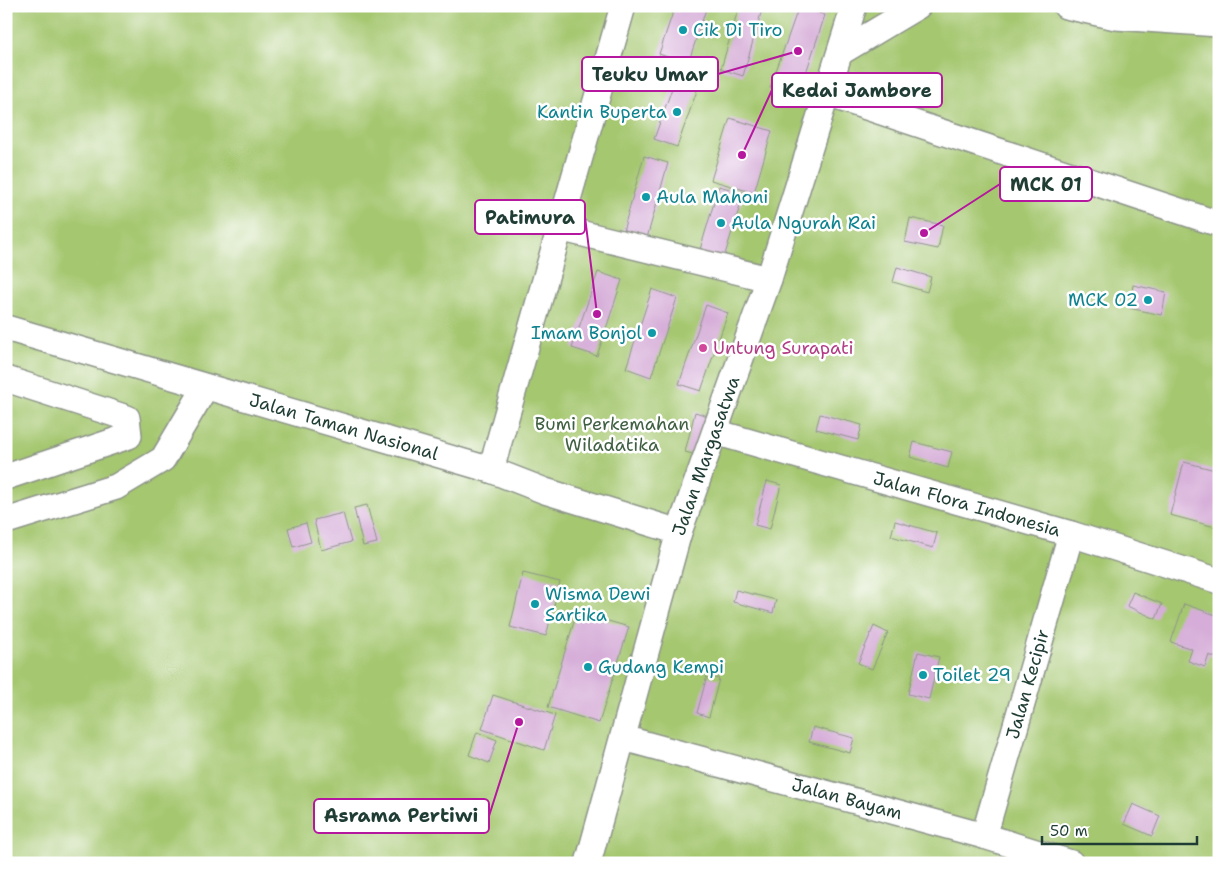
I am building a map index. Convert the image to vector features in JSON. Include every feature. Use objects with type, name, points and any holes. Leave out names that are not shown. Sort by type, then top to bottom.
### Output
[{"type":"street","points":[[491,470],[623,6]]},
{"type":"street","name":"Jalan Margasatwa","points":[[588,863],[679,532],[769,279],[854,6]]},
{"type":"street","points":[[841,52],[918,6]]},
{"type":"street","points":[[1066,6],[1116,17],[1219,24]]},
{"type":"street","points":[[827,94],[1219,224]]},
{"type":"street","points":[[559,228],[769,279]]},
{"type":"street","name":"Jalan Taman Nasional","points":[[6,328],[205,388],[491,470],[545,491],[679,532]]},
{"type":"street","points":[[6,379],[127,418],[129,436],[6,477]]},
{"type":"street","points":[[6,521],[116,486],[163,459],[205,388]]},
{"type":"street","name":"Jalan Flora Indonesia","points":[[715,432],[1071,534],[1219,581]]},
{"type":"street","name":"Jalan Kecipir","points":[[984,836],[1071,534]]},
{"type":"street","name":"Jalan Bayam","points":[[623,738],[984,836],[1071,863]]},
{"type":"green space","name":"Bumi Perkemahan Wiladatika","points":[[6,6],[1219,6],[1219,863],[6,863]]},
{"type":"building","name":"Cik Di Tiro","points":[[675,6],[707,6],[688,64],[659,54]]},
{"type":"building","points":[[739,6],[763,6],[743,76],[721,69]]},
{"type":"building","points":[[799,6],[825,15],[798,97],[770,88]]},
{"type":"building","name":"Kantin Buperta","points":[[676,77],[699,85],[677,147],[654,139]]},
{"type":"building","points":[[730,118],[772,131],[754,193],[711,180]]},
{"type":"building","name":"Aula Mahoni","points":[[644,156],[668,163],[647,238],[623,231]]},
{"type":"building","name":"Aula Ngurah Rai","points":[[719,186],[744,193],[723,261],[699,253]]},
{"type":"building","points":[[910,218],[943,225],[938,249],[905,242]]},
{"type":"building","points":[[897,267],[931,277],[927,292],[893,282]]},
{"type":"building","points":[[598,272],[622,280],[597,356],[572,348]]},
{"type":"building","name":"MCK 02","points":[[1133,285],[1166,292],[1162,315],[1129,308]]},
{"type":"building","name":"Imam Bonjol","points":[[652,289],[677,298],[651,377],[626,368]]},
{"type":"building","name":"Untung Surapati","points":[[706,305],[728,313],[701,391],[679,384]]},
{"type":"building","points":[[695,412],[711,417],[701,456],[685,452]]},
{"type":"building","points":[[820,414],[862,425],[858,440],[816,429]]},
{"type":"building","points":[[914,442],[952,452],[948,468],[910,457]]},
{"type":"building","points":[[1184,462],[1219,471],[1219,528],[1170,515]]},
{"type":"building","points":[[767,481],[781,485],[770,529],[755,525]]},
{"type":"building","points":[[367,505],[377,543],[363,546],[354,508]]},
{"type":"building","points":[[343,513],[351,542],[321,550],[314,520]]},
{"type":"building","points":[[895,521],[937,533],[933,548],[891,536]]},
{"type":"building","points":[[306,523],[311,542],[293,547],[288,528]]},
{"type":"building","name":"Wisma Dewi Sartika","points":[[523,573],[560,582],[546,636],[510,627]]},
{"type":"building","points":[[736,590],[776,600],[773,613],[733,602]]},
{"type":"building","points":[[1133,592],[1162,604],[1156,619],[1127,606]]},
{"type":"building","points":[[1184,604],[1219,616],[1219,659],[1209,655],[1205,667],[1188,661],[1192,649],[1171,642]]},
{"type":"building","name":"Gudang Kempi","points":[[577,612],[629,627],[599,723],[548,707]]},
{"type":"building","points":[[874,626],[888,633],[872,669],[858,663]]},
{"type":"building","name":"Toilet 29","points":[[918,652],[939,657],[929,699],[908,694]]},
{"type":"building","points":[[707,676],[719,679],[709,717],[697,713]]},
{"type":"building","points":[[493,695],[555,715],[544,750],[482,729]]},
{"type":"building","points":[[813,727],[854,738],[850,753],[809,742]]},
{"type":"building","points":[[477,732],[497,740],[489,763],[469,755]]},
{"type":"building","points":[[1133,804],[1160,816],[1152,836],[1124,824]]},
{"type":"place","name":"Cik Di Tiro","points":[[683,30]]},
{"type":"place","name":"Teuku Umar","points":[[798,51]]},
{"type":"place","name":"Kantin Buperta","points":[[677,112]]},
{"type":"place","name":"Kedai Jambore","points":[[742,155]]},
{"type":"place","name":"Aula Mahoni","points":[[646,197]]},
{"type":"place","name":"Aula Ngurah Rai","points":[[721,223]]},
{"type":"place","name":"MCK 01","points":[[924,233]]},
{"type":"place","name":"MCK 02","points":[[1148,300]]},
{"type":"place","name":"Patimura","points":[[597,314]]},
{"type":"place","name":"Imam Bonjol","points":[[652,333]]},
{"type":"place","name":"Untung Surapati","points":[[703,348]]},
{"type":"place","name":"Wisma Dewi Sartika","points":[[535,604]]},
{"type":"place","name":"Gudang Kempi","points":[[588,667]]},
{"type":"place","name":"Toilet 29","points":[[923,675]]},
{"type":"place","name":"Asrama Pertiwi","points":[[519,722]]}]
